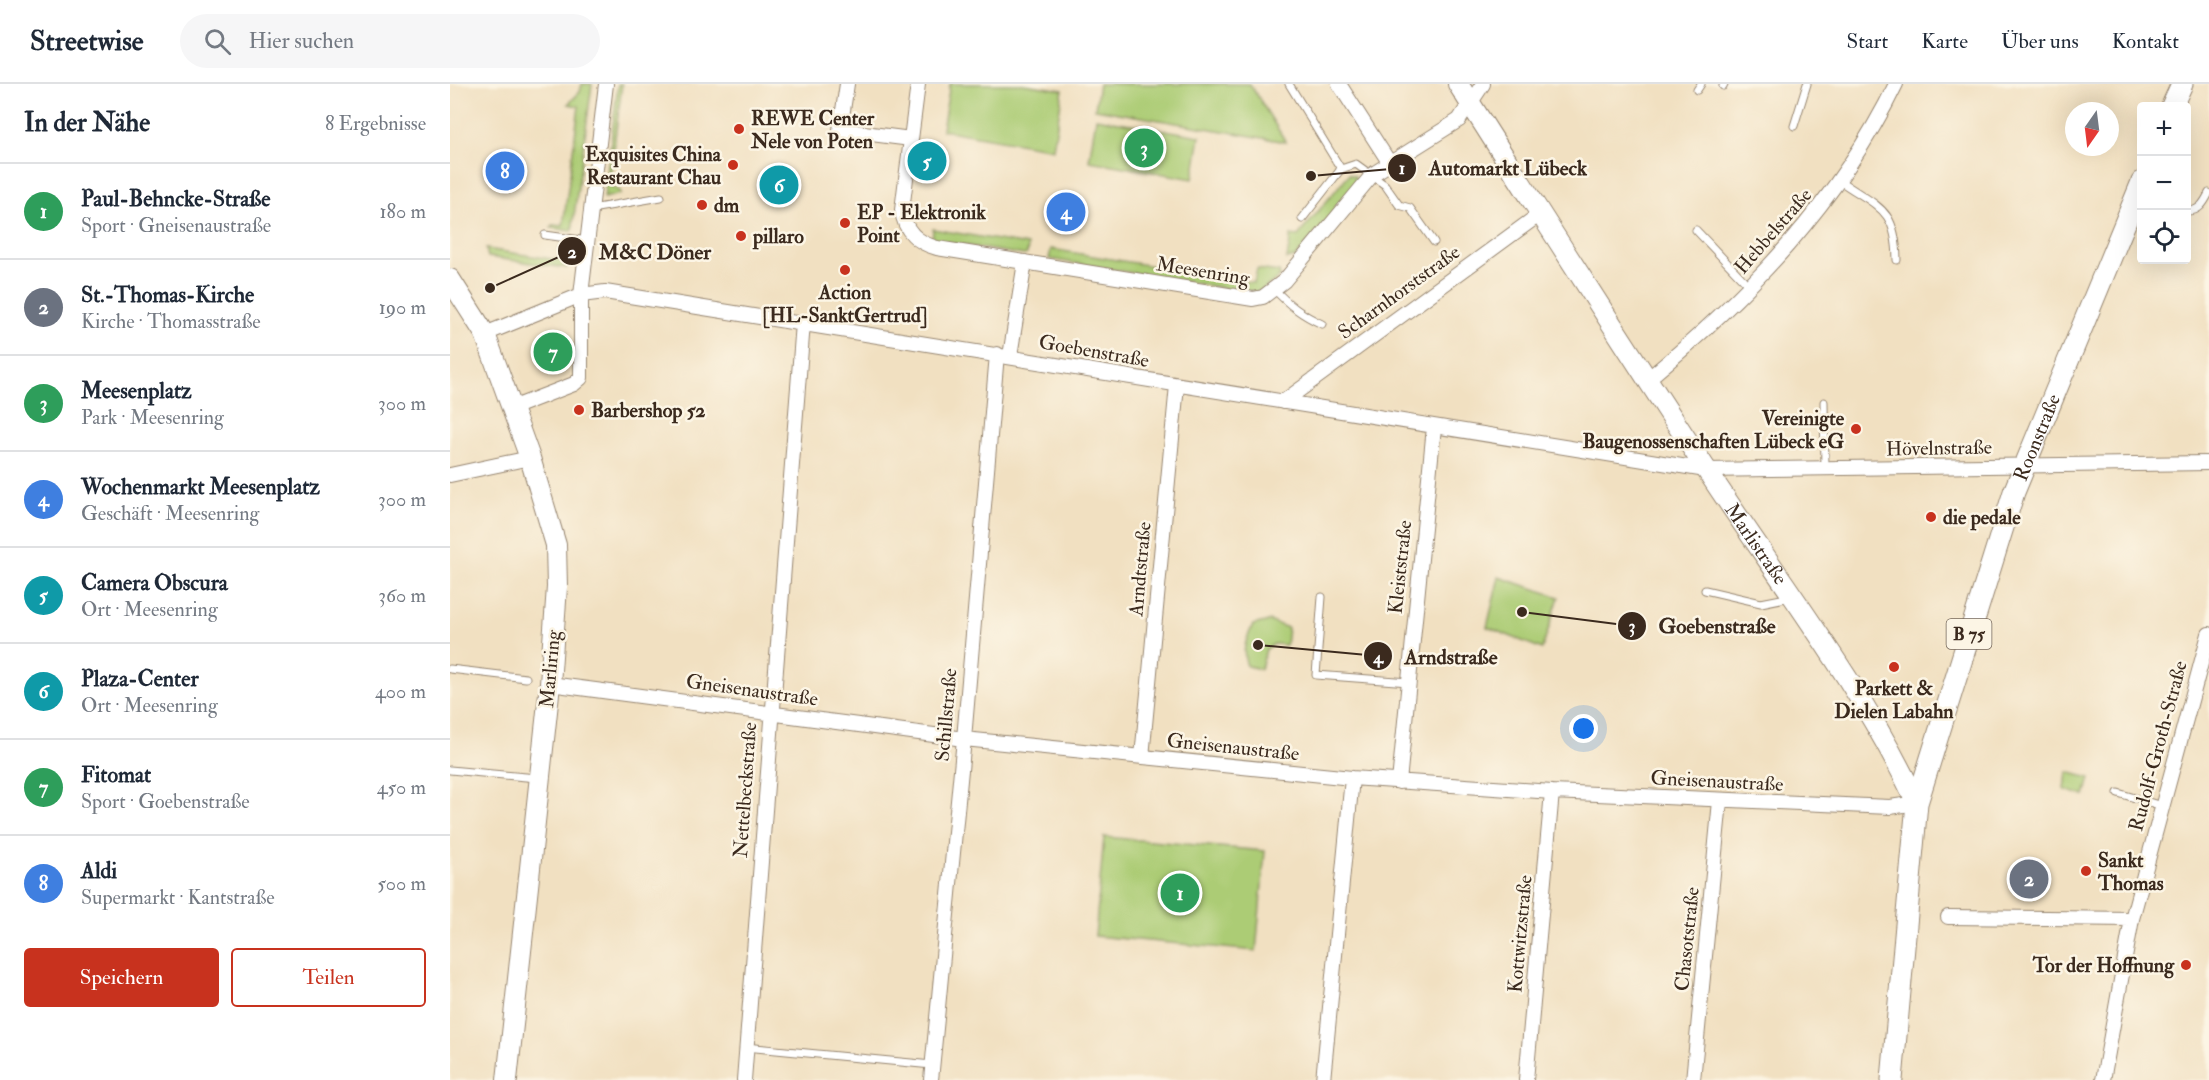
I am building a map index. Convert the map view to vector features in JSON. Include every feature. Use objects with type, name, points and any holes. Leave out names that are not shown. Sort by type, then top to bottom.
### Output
[{"type":"main road","name":"Marlistraße","points":[[1458,84],[1706,470],[1840,664],[1884,737],[1917,803]]},
{"type":"main road","points":[[2174,102],[2182,84]]},
{"type":"main road","name":"Roonstraße","points":[[1917,803],[2024,466],[2137,195]]},
{"type":"main road","name":"Marliring","points":[[450,279],[485,334],[530,458],[556,545],[557,587],[549,684],[507,1080]]},
{"type":"main road","name":"B 75","points":[[1892,1080],[1917,803]]},
{"type":"street","points":[[512,408],[574,384],[581,378],[581,294],[606,84]]},
{"type":"street","points":[[847,84],[840,130],[911,139]]},
{"type":"street","name":"Meesenring","points":[[918,84],[902,210],[904,223],[912,235],[931,247],[1253,299],[1263,297],[1293,271],[1373,174],[1460,120],[1483,84]]},
{"type":"street","points":[[1340,84],[1389,162]]},
{"type":"street","name":"Hebbelstraße","points":[[1648,379],[1725,313],[1805,227],[1840,181],[1896,84]]},
{"type":"street","name":"Scharnhorststraße","points":[[1283,402],[1540,214]]},
{"type":"street","points":[[1004,355],[1025,262]]},
{"type":"street","name":"Goebenstraße","points":[[485,334],[581,294],[605,292],[1706,470]]},
{"type":"street","name":"Nettelbeckstraße","points":[[744,1080],[803,323]]},
{"type":"street","name":"Schillstraße","points":[[931,1080],[1004,355]]},
{"type":"street","name":"Arndtstraße","points":[[1142,758],[1177,385]]},
{"type":"street","name":"Kleiststraße","points":[[1399,782],[1434,427]]},
{"type":"street","points":[[450,475],[530,458]]},
{"type":"street","name":"Hövelnstraße","points":[[1706,470],[2209,463]]},
{"type":"street","name":"Rudolf-Groth-Straße","points":[[2103,1080],[2132,919],[2209,634]]},
{"type":"street","name":"Gneisenaustraße","points":[[549,684],[964,739],[1352,778],[1720,801],[1881,807],[1917,803]]},
{"type":"street","points":[[1323,1080],[1352,778]]},
{"type":"street","name":"Kottwitzstraße","points":[[1526,1080],[1552,792]]},
{"type":"street","name":"Chasotstraße","points":[[1693,1080],[1720,801]]},
{"type":"street","points":[[1948,917],[2132,919]]},
{"type":"lane","points":[[1289,84],[1341,169]]},
{"type":"lane","points":[[1794,126],[1807,84]]},
{"type":"lane","points":[[1302,219],[1341,169],[1356,164],[1385,184],[1399,205],[1410,208],[1434,242]]},
{"type":"lane","points":[[1840,181],[1888,216],[1896,231],[1897,260]]},
{"type":"lane","points":[[2191,211],[2202,205],[2209,193]]},
{"type":"lane","points":[[591,209],[661,196]]},
{"type":"lane","points":[[1696,230],[1750,287]]},
{"type":"lane","points":[[545,235],[588,241]]},
{"type":"lane","points":[[1274,289],[1289,305],[1305,317],[1322,324]]},
{"type":"lane","points":[[1824,402],[1825,469]]},
{"type":"lane","points":[[1705,590],[1761,603],[1793,596]]},
{"type":"lane","points":[[1322,597],[1316,675],[1408,682]]},
{"type":"lane","points":[[450,669],[526,678]]},
{"type":"lane","points":[[450,770],[540,778]]},
{"type":"lane","points":[[2118,794],[2162,806]]},
{"type":"lane","points":[[745,1047],[932,1065]]},
{"type":"green space","points":[[582,84],[592,84],[572,231],[551,228],[552,225],[563,226],[579,106],[568,104],[580,92]]},
{"type":"green space","points":[[618,84],[622,84],[609,185],[620,191],[620,194],[604,198]]},
{"type":"green space","points":[[950,84],[1023,84],[1063,90],[1053,149],[942,130]]},
{"type":"green space","points":[[1099,84],[1250,84],[1286,142],[1095,109]]},
{"type":"green space","points":[[1096,118],[1200,136],[1193,179],[1089,161]]},
{"type":"green space","points":[[1349,174],[1355,176],[1355,187],[1296,257],[1287,259],[1291,235],[1298,236]]},
{"type":"green space","points":[[933,229],[1028,245],[1027,254],[932,240]]},
{"type":"green space","points":[[560,247],[570,248],[567,268],[488,257],[486,249],[558,260]]},
{"type":"green space","points":[[1051,249],[1254,283],[1257,269],[1279,272],[1280,276],[1261,291],[1253,293],[1049,259]]},
{"type":"green space","points":[[1499,577],[1559,597],[1542,649],[1487,627]]},
{"type":"green space","points":[[1269,621],[1288,628],[1286,645],[1274,644],[1266,649],[1261,669],[1247,666],[1244,650],[1253,625]]},
{"type":"green space","points":[[2067,772],[2090,778],[2085,796],[2065,790]]},
{"type":"green space","points":[[1104,837],[1265,851],[1256,951],[1095,936]]},
{"type":"place","name":"REWE Center Nele von Poten","points":[[739,129]]},
{"type":"place","name":"Meesenplatz","points":[[1144,148]]},
{"type":"place","name":"Camera Obscura","points":[[927,161]]},
{"type":"place","name":"Exquisites China Restaurant Chau","points":[[733,165]]},
{"type":"place","name":"Aldi","points":[[505,171]]},
{"type":"place","name":"Automarkt Lübeck","points":[[1311,176]]},
{"type":"place","name":"Plaza-Center","points":[[779,185]]},
{"type":"place","name":"dm","points":[[702,205]]},
{"type":"place","name":"Wochenmarkt Meesenplatz","points":[[1066,212]]},
{"type":"place","name":"EP - Elektronik Point","points":[[845,223]]},
{"type":"place","name":"pillaro","points":[[741,236]]},
{"type":"place","name":"Action [HL-SanktGertrud]","points":[[845,270]]},
{"type":"place","name":"M&C Döner","points":[[490,288]]},
{"type":"place","name":"Fitomat","points":[[553,352]]},
{"type":"place","name":"Barbershop 52","points":[[579,410]]},
{"type":"place","name":"Vereinigte Baugenossenschaften Lübeck eG","points":[[1856,429]]},
{"type":"place","name":"die pedale","points":[[1931,517]]},
{"type":"place","name":"Goebenstraße","points":[[1522,612]]},
{"type":"place","name":"Arndstraße","points":[[1258,645]]},
{"type":"place","name":"Parkett & Dielen Labahn","points":[[1894,667]]},
{"type":"place","name":"Sankt Thomas","points":[[2086,871]]},
{"type":"place","name":"St.-Thomas-Kirche","points":[[2029,879]]},
{"type":"place","name":"Paul-Behncke-Straße","points":[[1180,893]]},
{"type":"place","name":"Tor der Hoffnung","points":[[2186,965]]}]
